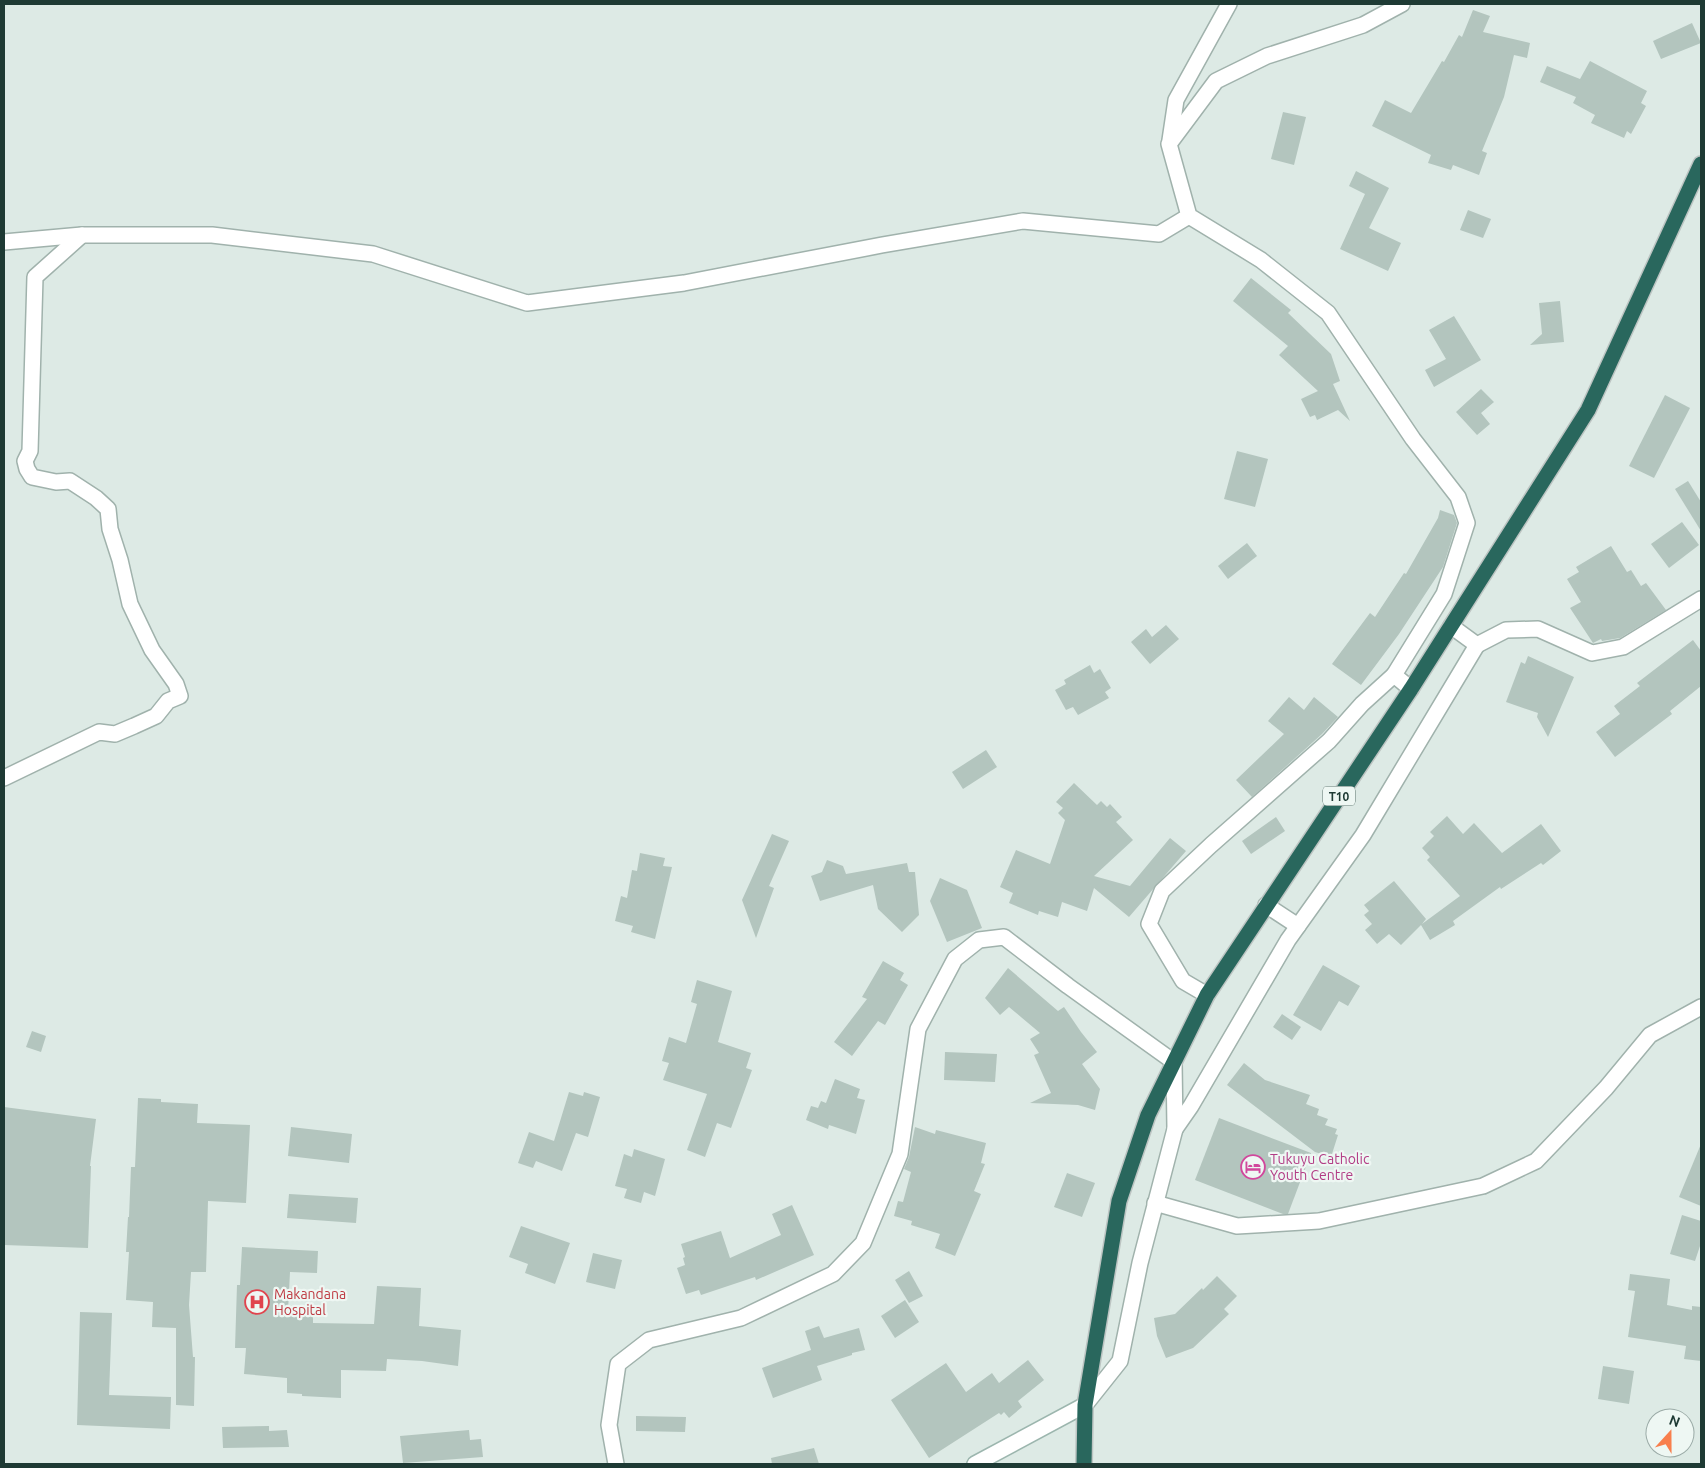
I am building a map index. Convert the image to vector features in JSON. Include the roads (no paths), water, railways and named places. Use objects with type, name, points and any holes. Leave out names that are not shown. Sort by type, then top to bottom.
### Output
[{"type":"highway","name":"T10","points":[[1084,1464],[1085,1405],[1119,1200],[1148,1115],[1207,995],[1411,689],[1588,410],[1701,164]]},
{"type":"street","points":[[1207,995],[1183,981],[1149,924],[1162,892],[1210,845],[1329,741],[1362,704],[1394,675],[1444,594],[1467,523],[1458,497],[1413,439],[1328,313],[1261,260],[1189,216],[1169,144],[1176,100],[1229,4]]},
{"type":"street","points":[[1169,144],[1216,81],[1267,56],[1363,26],[1402,4]]},
{"type":"street","points":[[4,242],[82,235],[212,235],[373,254],[527,303],[684,284],[882,245],[1023,221],[1159,234],[1189,216]]},
{"type":"street","points":[[4,778],[99,732],[114,734],[156,716],[168,700],[180,696],[176,684],[152,650],[130,604],[120,560],[110,529],[108,509],[96,498],[70,481],[56,482],[32,477],[25,461],[30,451],[34,276],[82,235]]},
{"type":"street","points":[[1174,1129],[1191,1106],[1288,940],[1363,835],[1477,645],[1506,630],[1538,629],[1592,653],[1623,647],[1701,599]]},
{"type":"street","points":[[1451,626],[1477,645]]},
{"type":"street","points":[[1394,675],[1411,689]]},
{"type":"street","points":[[1266,905],[1298,926]]},
{"type":"street","points":[[616,1464],[609,1426],[618,1364],[649,1340],[741,1318],[833,1274],[863,1244],[900,1154],[918,1029],[955,959],[979,940],[1004,938],[1174,1062],[1174,1129],[1140,1263],[1120,1361],[1085,1405],[975,1464]]},
{"type":"street","points":[[1155,1204],[1237,1226],[1319,1221],[1483,1186],[1536,1161],[1606,1088],[1650,1034],[1701,1007]]},
{"type":"place","name":"Tukuyu Catholic Youth Centre","points":[[1253,1167]]},
{"type":"place","name":"Makandana Hospital","points":[[257,1302]]}]
